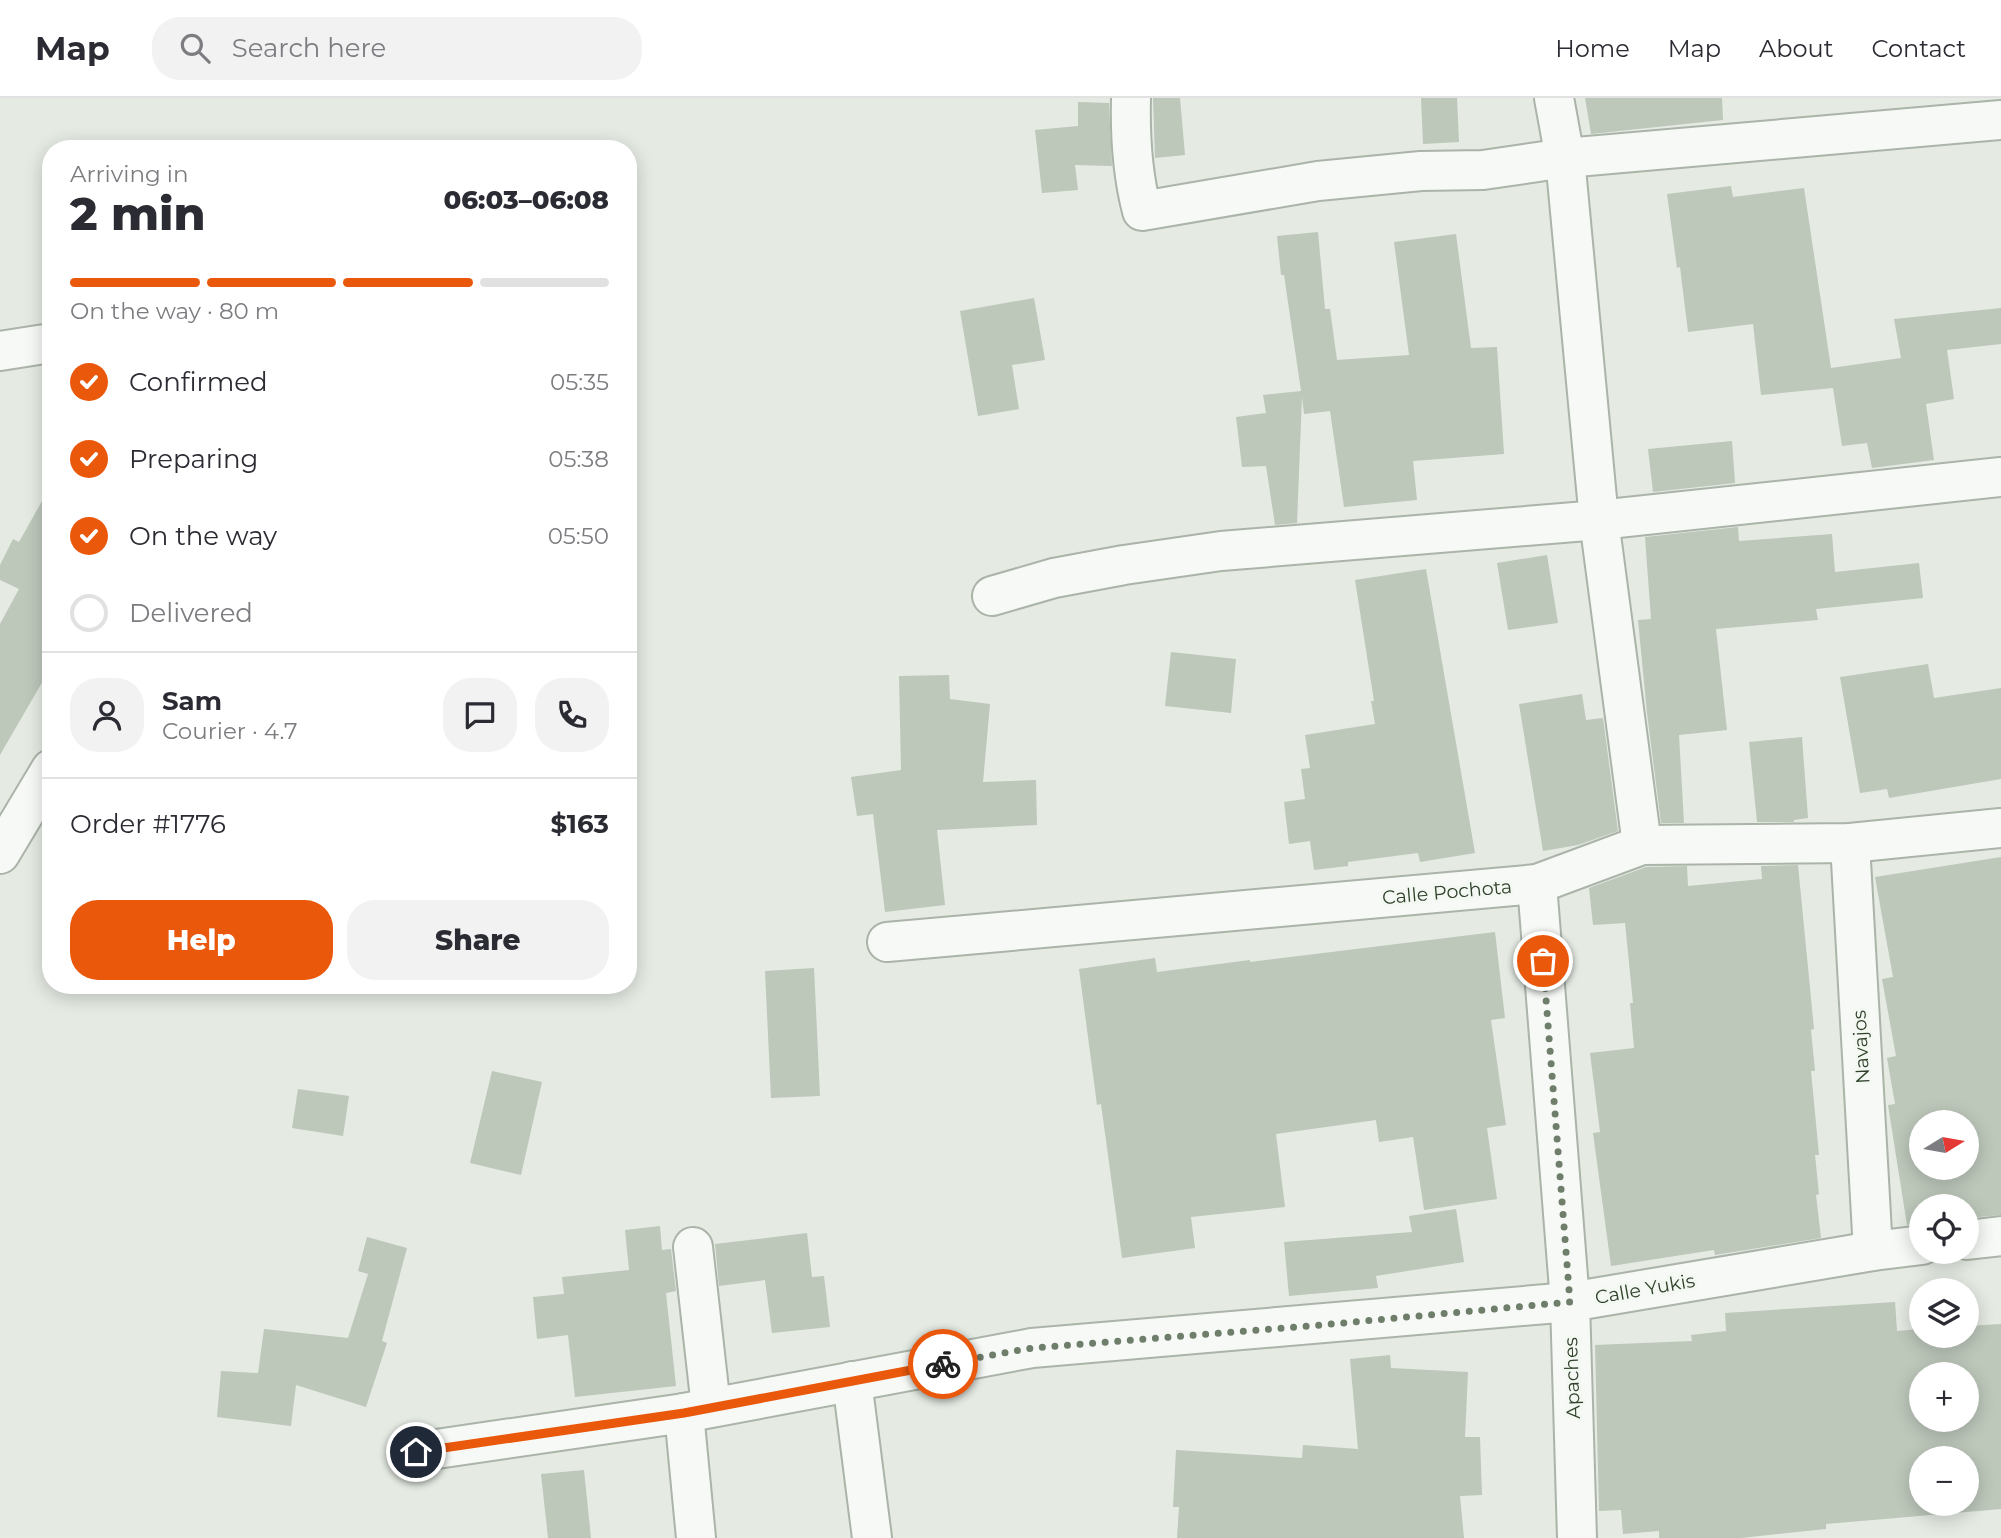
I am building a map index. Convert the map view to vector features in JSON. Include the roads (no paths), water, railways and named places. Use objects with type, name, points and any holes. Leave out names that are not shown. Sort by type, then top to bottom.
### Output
[{"type":"street","points":[[1131,98],[1130,131],[1134,180],[1142,211],[1318,181],[1421,171],[1483,170],[1565,158],[2001,120]]},
{"type":"street","points":[[1554,98],[1565,158],[1599,520],[1642,845]]},
{"type":"street","points":[[0,351],[42,345]]},
{"type":"street","points":[[992,596],[1054,578],[1181,556],[1599,520],[2001,477]]},
{"type":"street","points":[[0,854],[42,784]]},
{"type":"street","name":"Calle Pochota","points":[[887,942],[1537,884],[1642,845],[1850,843],[2001,828]]},
{"type":"street","name":"Navajos","points":[[1850,843],[1873,1251]]},
{"type":"street","name":"Apaches","points":[[1537,884],[1570,1302],[1577,1538]]},
{"type":"street","points":[[1979,1239],[2001,1236]]},
{"type":"street","points":[[693,1247],[698,1410],[696,1538]]},
{"type":"street","name":"Calle Yukis","points":[[416,1452],[698,1410],[1032,1348],[1570,1302],[1909,1247]]},
{"type":"street","points":[[852,1381],[872,1538]]}]
